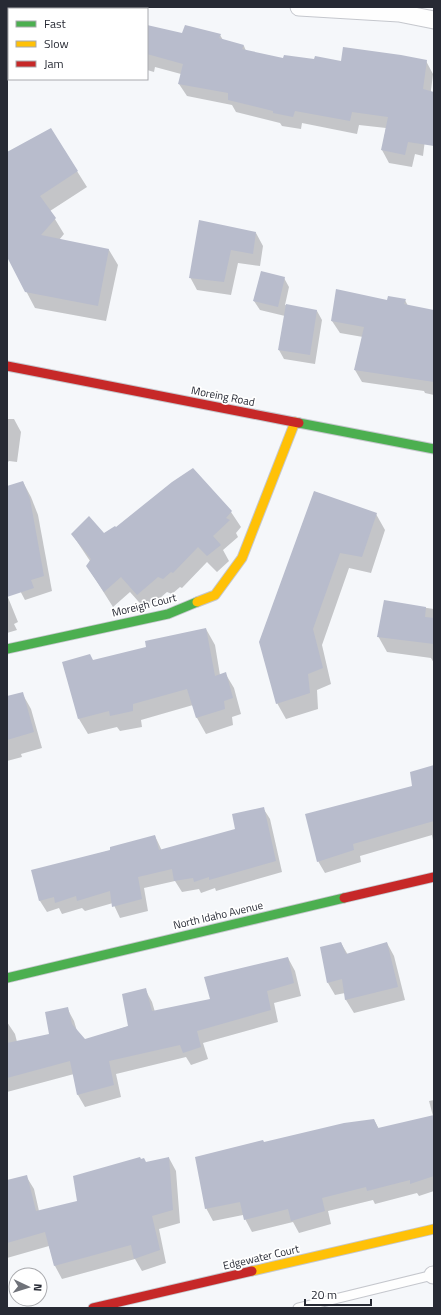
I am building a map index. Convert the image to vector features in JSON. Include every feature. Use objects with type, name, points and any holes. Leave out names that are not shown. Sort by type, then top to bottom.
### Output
[{"type":"street","points":[[299,7],[357,9],[399,13],[434,20]]},
{"type":"street","name":"Moreing Road","points":[[7,366],[434,449]]},
{"type":"street","name":"Moreigh Court","points":[[7,649],[168,614],[215,595],[242,558],[295,422]]},
{"type":"street","name":"North Idaho Avenue","points":[[7,978],[434,877]]},
{"type":"street","name":"Edgewater Court","points":[[93,1308],[434,1229]]},
{"type":"lane","points":[[298,1308],[434,1276]]},
{"type":"building","points":[[148,25],[182,33],[185,25],[221,34],[219,38],[244,45],[242,49],[283,58],[284,55],[314,59],[315,56],[341,61],[343,47],[427,60],[423,89],[434,92],[434,146],[408,142],[405,155],[381,150],[388,117],[352,112],[350,121],[295,111],[293,117],[228,100],[228,93],[178,84],[183,64],[148,54]]},
{"type":"building","points":[[51,128],[78,171],[40,196],[56,218],[41,235],[109,249],[98,306],[25,292],[7,257],[7,152]]},
{"type":"building","points":[[199,220],[256,232],[253,254],[231,250],[224,282],[189,278]]},
{"type":"building","points":[[261,271],[285,277],[278,307],[253,301]]},
{"type":"building","points":[[336,289],[387,300],[388,296],[406,299],[404,304],[434,310],[434,382],[354,370],[364,327],[331,321]]},
{"type":"building","points":[[286,304],[317,310],[310,355],[278,350]]},
{"type":"building","points":[[193,468],[232,511],[226,518],[230,520],[213,536],[221,545],[207,556],[198,547],[173,573],[171,572],[163,579],[158,577],[137,595],[121,577],[104,592],[86,566],[91,559],[71,534],[89,516],[104,533],[115,526],[116,527],[172,482]]},
{"type":"building","points":[[23,481],[30,499],[44,576],[31,580],[34,588],[7,597],[7,486]]},
{"type":"building","points":[[314,491],[377,513],[362,557],[340,553],[313,629],[323,668],[308,674],[310,693],[276,704],[259,642]]},
{"type":"building","points":[[384,600],[426,607],[425,617],[434,618],[434,644],[377,637]]},
{"type":"building","points":[[206,628],[215,676],[226,672],[233,698],[224,701],[225,709],[196,718],[187,689],[133,704],[133,711],[110,716],[109,711],[78,719],[62,662],[90,654],[93,660],[146,647],[145,641]]},
{"type":"building","points":[[23,692],[34,732],[7,740],[7,696]]},
{"type":"building","points":[[434,765],[434,821],[353,844],[354,850],[317,862],[305,814],[412,786],[410,772]]},
{"type":"building","points":[[264,807],[276,861],[209,880],[209,877],[194,882],[193,878],[174,881],[172,869],[138,877],[142,899],[112,907],[110,891],[77,901],[76,896],[55,903],[54,897],[39,901],[31,870],[110,850],[110,847],[155,835],[159,850],[235,829],[232,814]]},
{"type":"building","points":[[341,942],[346,954],[387,942],[398,987],[345,1000],[342,979],[327,983],[320,947]]},
{"type":"building","points":[[288,957],[294,983],[267,991],[271,1010],[197,1031],[201,1047],[183,1053],[180,1045],[109,1061],[114,1085],[77,1095],[70,1061],[7,1078],[7,1043],[49,1034],[45,1012],[68,1007],[72,1024],[85,1039],[128,1026],[122,994],[146,988],[152,1011],[210,999],[204,977]]},
{"type":"building","points":[[434,1115],[434,1176],[410,1184],[410,1180],[367,1191],[366,1187],[322,1198],[325,1211],[291,1221],[288,1209],[244,1220],[240,1202],[205,1209],[195,1157],[263,1140],[264,1142],[344,1123],[374,1119],[378,1128]]},
{"type":"building","points":[[140,1157],[141,1159],[144,1158],[146,1162],[169,1157],[173,1210],[152,1216],[160,1250],[134,1259],[131,1245],[54,1266],[45,1232],[7,1243],[7,1180],[27,1175],[36,1211],[77,1201],[73,1176]]},
{"type":"traffic: fast","points":[[299,423],[434,449]]},
{"type":"traffic: fast","points":[[7,649],[168,614],[197,602]]},
{"type":"traffic: fast","points":[[7,978],[344,898]]},
{"type":"traffic: slow","points":[[197,602],[215,595],[242,558],[295,422]]},
{"type":"traffic: slow","points":[[252,1271],[434,1229]]},
{"type":"traffic: jam","points":[[7,366],[299,423]]},
{"type":"traffic: jam","points":[[344,898],[434,877]]},
{"type":"traffic: jam","points":[[93,1308],[252,1271]]}]
